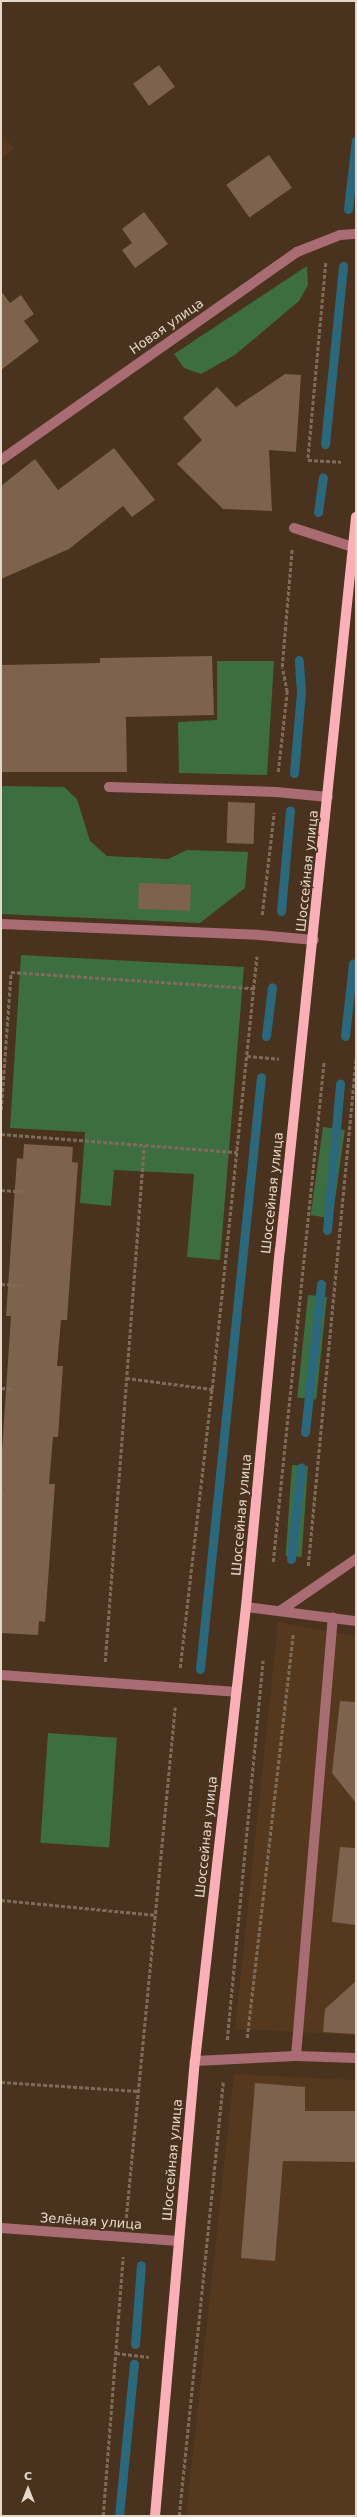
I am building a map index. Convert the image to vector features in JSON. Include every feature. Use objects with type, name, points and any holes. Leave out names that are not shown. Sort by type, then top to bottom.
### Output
[{"type":"main road","name":"Шоссейная улица","points":[[155,2516],[196,2061],[246,1607],[300,1060],[355,547],[356,517]]},
{"type":"street","name":"Новая улица","points":[[1,460],[297,252],[329,238],[356,234]]},
{"type":"street","points":[[294,528],[355,547]]},
{"type":"street","points":[[109,787],[276,792],[328,796]]},
{"type":"street","points":[[1,924],[259,935],[314,940]]},
{"type":"street","points":[[280,1611],[356,1559]]},
{"type":"street","points":[[246,1607],[356,1621]]},
{"type":"street","points":[[296,2056],[333,1618]]},
{"type":"street","points":[[1,1675],[103,1681],[236,1692]]},
{"type":"street","points":[[196,2061],[296,2056],[356,2058]]},
{"type":"street","name":"Зелёная улица","points":[[1,2228],[179,2241]]},
{"type":"path","points":[[329,238],[308,460],[341,462]]},
{"type":"path","points":[[103,2516],[124,2237],[177,1688],[212,1389],[259,935],[287,692],[282,667],[294,528]]},
{"type":"path","points":[[1,1110],[12,972],[254,988]]},
{"type":"path","points":[[247,1056],[300,1060]]},
{"type":"path","points":[[301,1597],[307,1569],[356,1057]]},
{"type":"path","points":[[273,1566],[324,1061]]},
{"type":"path","points":[[1,1134],[237,1152]]},
{"type":"path","points":[[103,1681],[144,1146]]},
{"type":"path","points":[[1,1190],[27,1192]]},
{"type":"path","points":[[1,1284],[21,1285]]},
{"type":"path","points":[[126,1378],[212,1389]]},
{"type":"path","points":[[1,1388],[13,1389]]},
{"type":"path","points":[[1,1495],[6,1496]]},
{"type":"path","points":[[246,2059],[290,1645],[298,1613]]},
{"type":"path","points":[[179,2516],[225,2060],[263,1657]]},
{"type":"path","points":[[1,1900],[156,1915]]},
{"type":"path","points":[[1,2082],[139,2091]]},
{"type":"path","points":[[116,2354],[168,2359]]},
{"type":"shaded area","points":[[1,133],[15,149],[1,159]]},
{"type":"shaded area","points":[[278,1622],[356,1636],[356,2035],[235,2029]]},
{"type":"shaded area","points":[[234,2074],[356,2080],[356,2516],[186,2516]]},
{"type":"green space","points":[[307,266],[308,285],[299,301],[235,355],[201,374],[184,368],[174,354]]},
{"type":"green space","points":[[217,661],[274,661],[267,775],[179,773],[178,722],[217,720]]},
{"type":"green space","points":[[1,786],[64,787],[77,799],[90,841],[107,856],[168,859],[187,850],[248,852],[245,888],[200,923],[1,914]]},
{"type":"green space","points":[[21,955],[244,967],[220,1260],[187,1257],[194,1174],[114,1170],[111,1206],[80,1203],[85,1132],[10,1128]]},
{"type":"green space","points":[[323,1127],[345,1130],[332,1218],[311,1215]]},
{"type":"green space","points":[[308,1295],[327,1297],[316,1399],[297,1397]]},
{"type":"green space","points":[[292,1465],[308,1466],[302,1557],[286,1556]]},
{"type":"green space","points":[[48,1733],[117,1738],[109,1848],[40,1843]]},
{"type":"building","points":[[159,65],[175,87],[149,106],[133,84]]},
{"type":"building","points":[[269,155],[292,188],[249,218],[226,185]]},
{"type":"building","points":[[144,212],[168,244],[135,268],[122,250],[132,243],[122,229]]},
{"type":"building","points":[[1,291],[10,303],[21,295],[34,314],[24,321],[39,341],[1,370]]},
{"type":"building","points":[[285,374],[301,375],[296,452],[269,450],[272,511],[223,509],[177,464],[202,440],[183,418],[217,387],[236,407]]},
{"type":"building","points":[[114,448],[155,500],[132,517],[123,506],[69,549],[1,579],[1,486],[35,459],[58,490]]},
{"type":"building","points":[[212,656],[214,715],[126,717],[127,772],[1,772],[1,665],[100,663],[100,658]]},
{"type":"building","points":[[228,802],[255,803],[254,844],[227,843]]},
{"type":"building","points":[[139,883],[191,885],[190,911],[138,909]]},
{"type":"building","points":[[24,1144],[73,1147],[72,1162],[78,1163],[67,1320],[61,1320],[57,1366],[63,1366],[58,1437],[53,1437],[49,1484],[55,1484],[45,1622],[39,1621],[38,1635],[1,1633],[1,1465],[11,1316],[6,1316],[17,1158],[23,1159]]},
{"type":"building","points":[[340,1701],[356,1702],[356,1803],[332,1773]]},
{"type":"building","points":[[340,1847],[356,1848],[356,1925],[332,1922]]},
{"type":"building","points":[[356,1981],[356,2034],[323,2032],[325,2009]]},
{"type":"building","points":[[255,2083],[305,2087],[305,2111],[356,2111],[356,2162],[283,2161],[275,2261],[241,2258]]},
{"type":"waterway","points":[[348,209],[356,140]]},
{"type":"waterway","points":[[325,444],[343,266]]},
{"type":"waterway","points":[[318,512],[323,477]]},
{"type":"waterway","points":[[294,773],[301,692],[299,660]]},
{"type":"waterway","points":[[281,911],[290,810]]},
{"type":"waterway","points":[[345,1036],[353,963]]},
{"type":"waterway","points":[[266,1036],[272,987]]},
{"type":"waterway","points":[[200,1669],[261,1077]]},
{"type":"waterway","points":[[327,1230],[340,1084]]},
{"type":"waterway","points":[[305,1432],[321,1284]]},
{"type":"waterway","points":[[291,1559],[301,1468]]},
{"type":"waterway","points":[[135,2344],[141,2265]]},
{"type":"waterway","points":[[119,2516],[134,2364]]}]
